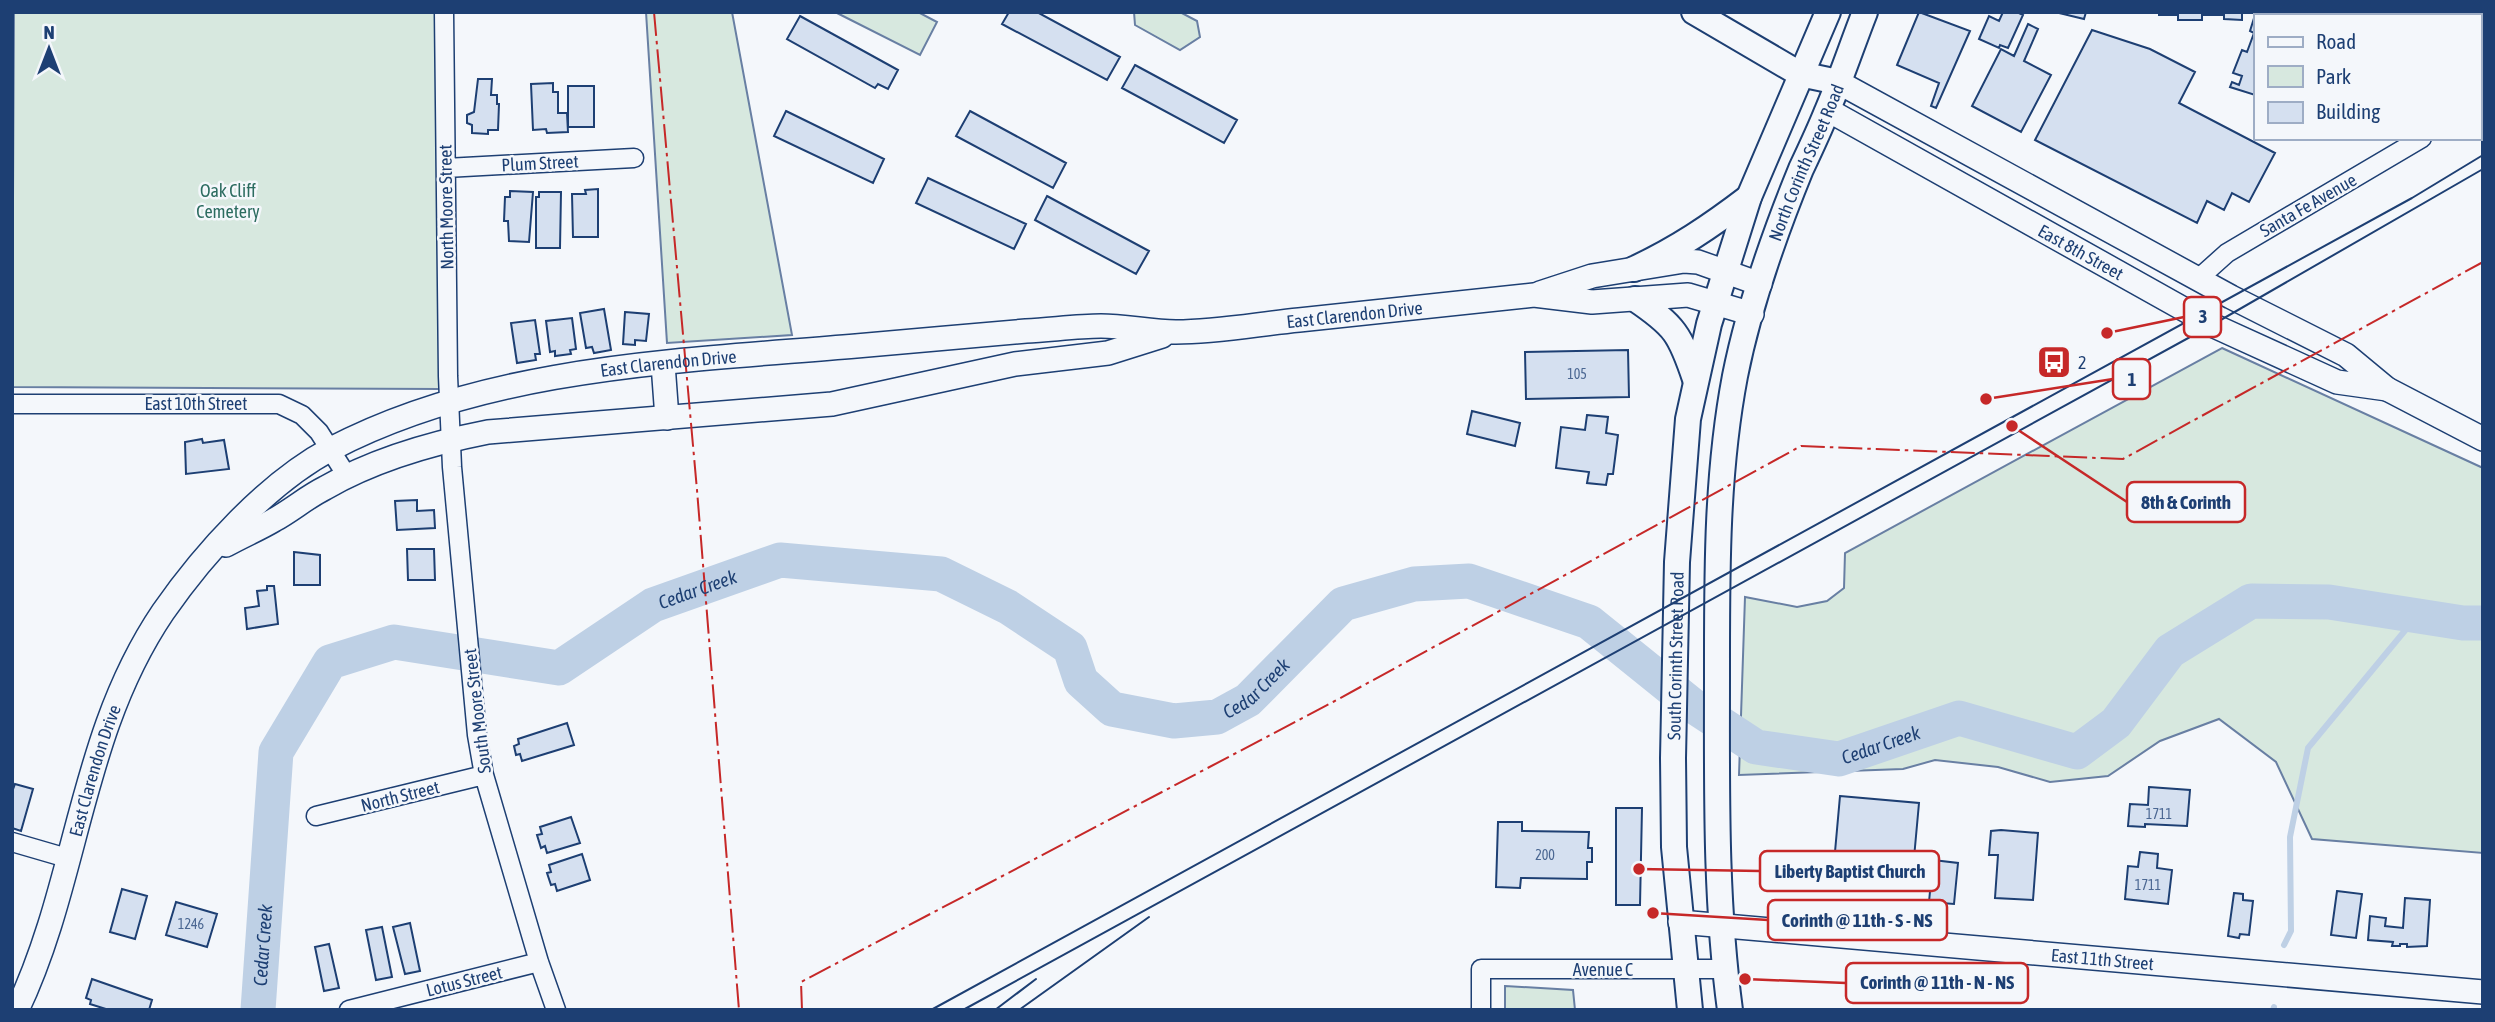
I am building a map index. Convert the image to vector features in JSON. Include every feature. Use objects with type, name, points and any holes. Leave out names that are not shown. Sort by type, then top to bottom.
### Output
[{"type":"main road","name":"East 8th Street","points":[[1694,12],[1800,74],[1838,82]]},
{"type":"main road","points":[[1715,303],[1749,197],[1828,12]]},
{"type":"main road","name":"North Corinth Street Road","points":[[1752,314],[1760,284],[1801,171],[1828,110],[1865,12]]},
{"type":"main road","name":"East 8th Street","points":[[1800,74],[1828,110]]},
{"type":"main road","points":[[1634,269],[1699,235],[1749,197]]},
{"type":"main road","points":[[1635,299],[1673,327],[1683,343],[1695,381]]},
{"type":"main road","name":"South Corinth Street Road","points":[[1690,1010],[1674,847],[1673,758],[1678,549],[1688,419],[1715,303]]},
{"type":"main road","points":[[1730,1010],[1724,969],[1716,782],[1716,558],[1721,482],[1735,375],[1752,314]]},
{"type":"street","name":"North Moore Street","points":[[444,12],[450,402]]},
{"type":"street","name":"East 8th Street","points":[[1838,82],[2198,279],[2346,355],[2387,389],[2483,439]]},
{"type":"street","name":"East 8th Street","points":[[1828,110],[2211,325],[2337,382],[2387,389]]},
{"type":"street","name":"Santa Fe Avenue","points":[[2198,279],[2227,253],[2420,140]]},
{"type":"street","name":"Plum Street","points":[[446,168],[634,158]]},
{"type":"street","name":"East Clarendon Drive","points":[[26,1004],[107,719],[134,658],[164,610],[211,552],[264,496],[299,469],[330,450],[379,427],[450,402],[515,385],[594,371],[1102,326],[1175,332],[1534,295],[1592,276],[1684,261],[1698,262],[1760,284]]},
{"type":"street","name":"East Clarendon Drive","points":[[1534,295],[1592,302],[1688,295],[1752,314]]},
{"type":"street","name":"East Clarendon Drive","points":[[211,552],[274,520],[323,488],[347,476],[398,455],[451,439],[488,432],[832,404],[1015,364],[1108,352],[1175,332]]},
{"type":"street","points":[[663,364],[667,418]]},
{"type":"street","name":"South Moore Street","points":[[450,402],[473,695],[484,775],[539,962],[556,1010]]},
{"type":"street","name":"East 10th Street","points":[[12,404],[279,404],[302,415],[318,432],[347,476]]},
{"type":"street","name":"North Street","points":[[316,816],[484,775]]},
{"type":"street","points":[[12,842],[67,858]]},
{"type":"street","name":"East 11th Street","points":[[1680,922],[2483,992]]},
{"type":"street","name":"Lotus Street","points":[[349,1010],[539,962]]},
{"type":"street","name":"Avenue C","points":[[1481,1010],[1481,969],[1724,969]]},
{"type":"green space","name":"Oak Cliff Cemetery","points":[[14,12],[443,12],[441,389],[12,387]]},
{"type":"green space","points":[[646,12],[732,12],[792,335],[667,343]]},
{"type":"green space","points":[[835,12],[918,12],[937,22],[920,55]]},
{"type":"green space","points":[[1134,12],[1180,12],[1197,21],[1200,37],[1180,50],[1135,25]]},
{"type":"green space","points":[[2222,348],[2483,468],[2483,853],[2312,839],[2276,762],[2219,719],[2160,741],[2108,776],[2050,782],[1998,767],[1935,760],[1903,769],[1739,775],[1745,597],[1797,607],[1827,601],[1844,588],[1845,553]]},
{"type":"green space","points":[[1505,986],[1573,990],[1575,1010],[1505,1010]]},
{"type":"building","points":[[1009,12],[1037,12],[1120,57],[1107,80],[1002,24]]},
{"type":"building","points":[[1919,12],[1970,31],[1936,108],[1931,106],[1939,83],[1897,65]]},
{"type":"building","points":[[2003,12],[2023,15],[2008,48],[2000,45],[1999,48],[1979,39],[1989,16],[1999,21]]},
{"type":"building","points":[[2055,12],[2086,12],[2084,19]]},
{"type":"building","points":[[2159,12],[2242,12],[2242,20],[2224,19],[2224,15],[2202,15],[2202,20],[2178,20],[2178,15],[2159,15]]},
{"type":"building","points":[[2352,12],[2411,12],[2410,14],[2351,14]]},
{"type":"building","points":[[2483,12],[2483,51],[2481,14],[2416,14]]},
{"type":"building","points":[[800,16],[898,70],[888,89],[878,84],[875,88],[787,39]]},
{"type":"building","points":[[2028,24],[2038,29],[2024,61],[2051,75],[2021,132],[1972,106],[2001,49],[2014,56]]},
{"type":"building","points":[[2092,30],[2150,49],[2195,72],[2179,103],[2275,153],[2249,202],[2232,193],[2224,210],[2207,201],[2197,223],[2035,140]]},
{"type":"building","points":[[2254,33],[2254,95],[2230,87],[2232,82],[2239,85],[2242,76],[2233,73],[2242,50],[2247,52]]},
{"type":"building","points":[[1135,65],[1237,120],[1224,143],[1122,88]]},
{"type":"building","points":[[478,79],[492,79],[491,95],[497,95],[499,104],[498,130],[488,130],[488,134],[472,133],[472,125],[467,123],[467,115],[474,112]]},
{"type":"building","points":[[553,83],[553,92],[558,92],[558,113],[567,113],[568,132],[547,133],[546,129],[533,130],[531,84]]},
{"type":"building","points":[[568,86],[594,86],[594,127],[568,127]]},
{"type":"building","points":[[786,111],[884,159],[873,183],[774,136]]},
{"type":"building","points":[[970,111],[1066,163],[1053,188],[956,136]]},
{"type":"building","points":[[928,178],[1026,224],[1014,249],[916,203]]},
{"type":"building","points":[[598,189],[598,237],[573,237],[572,194],[586,194],[585,190]]},
{"type":"building","points":[[510,191],[533,192],[529,242],[509,241],[508,221],[504,221],[505,197],[510,197]]},
{"type":"building","points":[[539,192],[561,192],[560,248],[536,248],[536,197],[539,197]]},
{"type":"building","points":[[1047,196],[1149,251],[1136,274],[1035,220]]},
{"type":"building","points":[[604,309],[611,350],[594,353],[592,347],[586,348],[580,313]]},
{"type":"building","points":[[625,312],[649,314],[646,341],[635,340],[635,345],[623,344]]},
{"type":"building","points":[[572,318],[576,349],[570,350],[571,354],[555,356],[555,351],[550,352],[546,321]]},
{"type":"building","points":[[535,320],[540,354],[535,354],[536,360],[517,363],[511,323]]},
{"type":"building","points":[[1628,350],[1629,397],[1526,399],[1525,352]]},
{"type":"building","points":[[1472,411],[1520,423],[1515,446],[1467,434]]},
{"type":"building","points":[[1587,415],[1608,417],[1606,433],[1618,435],[1613,474],[1608,474],[1606,485],[1587,483],[1589,472],[1556,468],[1561,427],[1585,430]]},
{"type":"building","points":[[202,439],[203,443],[224,440],[229,469],[186,474],[185,442]]},
{"type":"building","points":[[417,500],[417,511],[434,510],[435,528],[397,530],[395,501]]},
{"type":"building","points":[[407,549],[434,549],[435,580],[408,580]]},
{"type":"building","points":[[294,552],[320,555],[320,585],[294,585]]},
{"type":"building","points":[[267,586],[274,586],[278,624],[247,629],[245,608],[259,606],[257,591],[267,590]]},
{"type":"building","points":[[567,723],[574,745],[522,761],[520,754],[516,755],[514,746],[519,744],[518,739]]},
{"type":"building","points":[[15,784],[33,789],[21,831],[12,828],[12,792]]},
{"type":"building","points":[[2149,787],[2190,790],[2187,826],[2128,826],[2130,804],[2148,805]]},
{"type":"building","points":[[1840,796],[1919,803],[1913,869],[1834,863]]},
{"type":"building","points":[[1616,808],[1642,808],[1640,905],[1616,905]]},
{"type":"building","points":[[571,817],[580,843],[547,853],[545,846],[541,848],[537,835],[542,834],[540,827]]},
{"type":"building","points":[[1498,822],[1522,822],[1522,831],[1589,832],[1588,848],[1592,848],[1592,862],[1587,862],[1587,879],[1521,878],[1520,888],[1496,887]]},
{"type":"building","points":[[1991,831],[2038,833],[2033,900],[1995,898],[1998,855],[1989,855]]},
{"type":"building","points":[[2140,852],[2158,854],[2157,868],[2172,870],[2168,904],[2125,899],[2128,866],[2138,867]]},
{"type":"building","points":[[582,854],[590,880],[557,891],[555,884],[551,885],[547,873],[551,872],[549,865]]},
{"type":"building","points":[[1933,860],[1958,863],[1954,904],[1929,902]]},
{"type":"building","points":[[122,889],[147,896],[135,939],[110,932]]},
{"type":"building","points":[[2337,891],[2362,894],[2356,938],[2331,935]]},
{"type":"building","points":[[2234,893],[2243,894],[2243,900],[2253,901],[2249,935],[2240,934],[2239,938],[2228,936]]},
{"type":"building","points":[[2405,898],[2430,900],[2427,946],[2392,946],[2393,942],[2368,940],[2370,916],[2386,918],[2385,926],[2403,928]]},
{"type":"building","points":[[176,902],[217,914],[207,947],[166,935]]},
{"type":"building","points":[[410,923],[420,971],[405,974],[393,927]]},
{"type":"building","points":[[382,927],[392,977],[376,980],[366,930]]},
{"type":"building","points":[[329,944],[339,988],[324,991],[315,947]]},
{"type":"building","points":[[92,979],[152,1000],[149,1010],[109,1010],[90,1004],[91,1000],[86,998]]},
{"type":"waterway","name":"Cedar Creek","points":[[258,1010],[276,752],[330,662],[394,642],[559,668],[653,605],[780,560],[941,574],[1008,607],[1070,648],[1081,681],[1112,709],[1174,721],[1217,717],[1248,700],[1343,604],[1414,584],[1469,581],[1589,622],[1692,705],[1756,747],[1839,759],[1959,718],[2077,752],[2116,723],[2170,651],[2251,601],[2329,602],[2463,623],[2483,623]]},
{"type":"waterway","points":[[2284,945],[2291,931],[2290,837],[2308,748],[2417,616]]},
{"type":"tram line","points":[[931,1010],[2412,198],[2483,155]]},
{"type":"tram line","points":[[963,1010],[2212,325],[2483,169]]},
{"type":"tram line","points":[[1019,1010],[1149,917]]},
{"type":"tram line","points":[[995,1010],[1036,979]]},
{"type":"power","points":[[654,12],[697,490],[739,1010]]},
{"type":"power","points":[[802,1010],[801,982],[1333,702],[1801,446],[2123,459],[2483,262]]},
{"type":"place","name":"3","points":[[2107,333]]},
{"type":"place","name":"2","points":[[2054,362]]},
{"type":"place","name":"1","points":[[1986,399]]},
{"type":"place","name":"8th & Corinth","points":[[2012,426]]},
{"type":"place","name":"Liberty Baptist Church","points":[[1639,869]]},
{"type":"place","name":"Corinth @ 11th - S - NS","points":[[1653,913]]},
{"type":"place","name":"Corinth @ 11th - N - NS","points":[[1745,979]]}]
